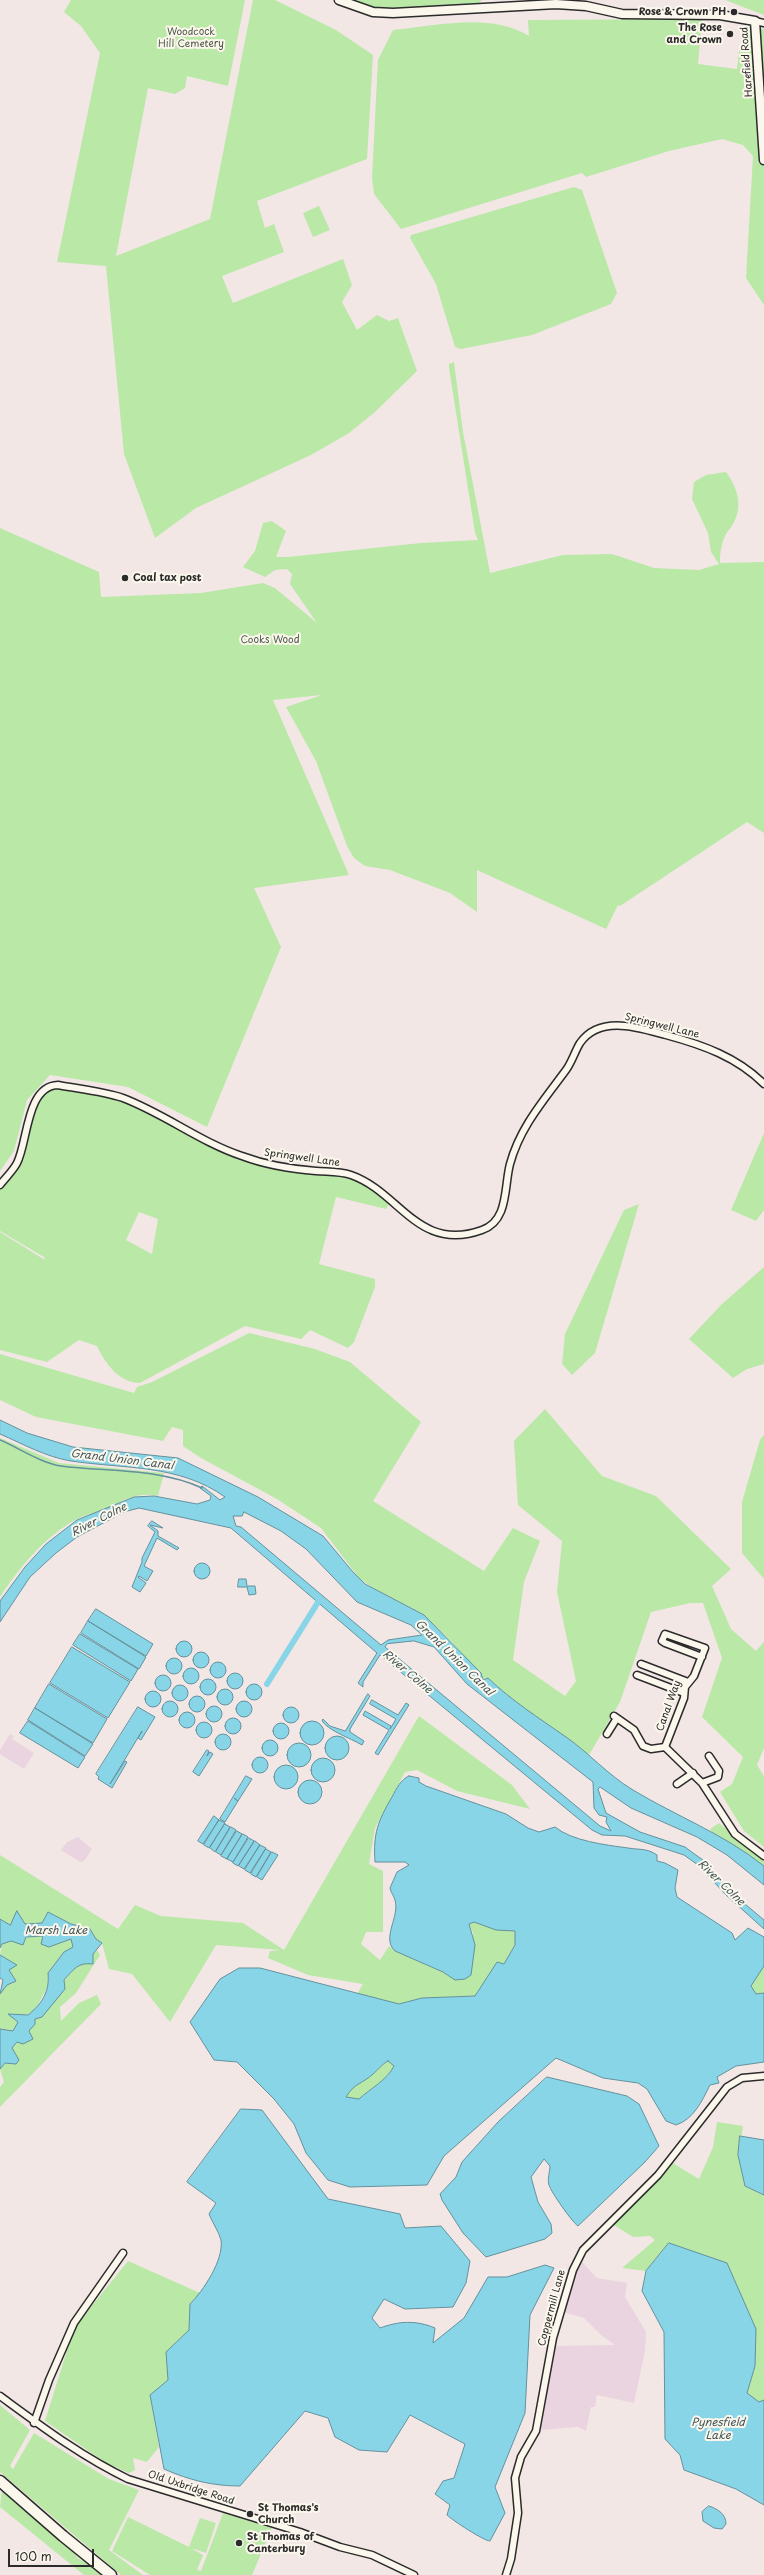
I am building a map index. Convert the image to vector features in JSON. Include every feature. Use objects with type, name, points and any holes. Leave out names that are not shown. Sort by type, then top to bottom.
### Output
[{"type":"main road","points":[[0,2481],[63,2536],[111,2575]]},
{"type":"street","name":"Harefield Road","points":[[339,0],[374,12],[394,13],[556,4],[586,6],[622,14],[720,15],[755,21],[764,160]]},
{"type":"street","points":[[755,21],[764,23]]},
{"type":"street","name":"Springwell Lane","points":[[0,1185],[17,1163],[32,1108],[42,1092],[50,1085],[58,1085],[122,1098],[159,1115],[213,1146],[265,1164],[332,1171],[352,1176],[372,1186],[404,1214],[424,1227],[451,1235],[484,1230],[500,1216],[506,1193],[510,1166],[524,1129],[534,1112],[568,1067],[587,1034],[622,1024],[692,1042],[735,1060],[752,1072],[764,1084]]},
{"type":"street","points":[[668,1635],[704,1647],[703,1654],[665,1643],[662,1641],[662,1637],[668,1635]]},
{"type":"street","name":"Canal Way","points":[[665,1747],[684,1698],[684,1693],[688,1682],[694,1676],[703,1654]]},
{"type":"street","points":[[641,1664],[688,1682]]},
{"type":"street","points":[[637,1675],[684,1693]]},
{"type":"street","points":[[607,1734],[616,1717],[634,1730],[643,1746],[651,1749],[665,1747],[693,1773],[702,1784],[735,1834],[764,1856]]},
{"type":"street","points":[[702,1784],[718,1777],[719,1771],[709,1756]]},
{"type":"street","points":[[677,1784],[693,1773]]},
{"type":"street","name":"Coppermill Lane","points":[[506,2575],[511,2559],[518,2513],[515,2478],[521,2457],[536,2431],[553,2338],[576,2264],[583,2250],[658,2175],[727,2087],[742,2078],[764,2076]]},
{"type":"street","points":[[34,2423],[49,2380],[74,2323],[123,2253]]},
{"type":"street","name":"Old Uxbridge Road","points":[[0,2396],[34,2423],[106,2468],[128,2479],[300,2532],[340,2547],[372,2555],[403,2572],[414,2575]]},
{"type":"shaded area","points":[[10,1734],[14,1736],[12,1739],[34,1753],[24,1769],[0,1754],[0,1750]]},
{"type":"shaded area","points":[[78,1837],[92,1849],[84,1861],[80,1862],[61,1850],[67,1842]]},
{"type":"shaded area","points":[[582,2262],[597,2278],[627,2283],[625,2297],[646,2332],[645,2351],[634,2403],[597,2395],[595,2407],[591,2407],[586,2431],[578,2427],[541,2430],[555,2346],[615,2345],[601,2335],[584,2318],[563,2312],[566,2296]]},
{"type":"green space","name":"Woodcock Hill Cemetery","points":[[71,0],[245,0],[228,86],[187,76],[185,88],[175,94],[148,88],[116,256],[210,219],[253,0],[275,0],[336,30],[373,55],[367,159],[257,201],[265,228],[274,224],[284,252],[222,276],[233,303],[343,259],[352,285],[342,302],[357,330],[377,315],[389,321],[398,318],[417,371],[375,412],[349,433],[311,455],[196,508],[155,538],[124,454],[106,266],[57,262],[100,53],[81,26],[64,12]]},
{"type":"green space","points":[[345,0],[482,0],[478,4],[373,9]]},
{"type":"green space","points":[[725,0],[764,0],[764,15]]},
{"type":"green space","points":[[702,19],[698,64],[737,69],[740,45],[744,45],[745,26],[764,29],[764,305],[746,278],[753,156],[743,145],[722,139],[669,151],[586,177],[582,173],[401,229],[374,194],[372,178],[378,60],[393,30],[462,22],[480,22],[497,24],[514,29],[529,36],[528,20]]},
{"type":"green space","points":[[574,187],[582,190],[617,293],[611,304],[532,335],[461,349],[455,347],[436,284],[410,238],[411,235]]},
{"type":"green space","points":[[319,206],[330,230],[313,237],[303,213]]},
{"type":"green space","name":"Cooks Wood","points":[[454,362],[463,432],[490,573],[563,555],[612,554],[654,568],[699,570],[719,564],[711,552],[708,533],[692,499],[694,482],[706,475],[726,472],[730,478],[738,496],[738,509],[737,516],[723,542],[720,563],[764,562],[764,833],[747,822],[620,906],[618,905],[606,929],[477,870],[477,912],[450,893],[390,870],[365,866],[354,858],[347,846],[316,761],[286,707],[322,695],[273,700],[349,875],[254,888],[281,947],[207,1127],[128,1087],[50,1075],[27,1100],[14,1151],[0,1171],[0,528],[99,572],[101,597],[201,593],[263,583],[275,588],[317,623],[290,584],[292,574],[287,569],[275,570],[265,577],[243,567],[255,551],[263,523],[272,521],[286,531],[276,557],[421,543],[478,540],[475,533],[449,368],[449,364]]},
{"type":"green space","points":[[54,1085],[116,1097],[163,1117],[217,1150],[256,1163],[345,1176],[368,1185],[390,1202],[386,1209],[336,1197],[319,1264],[375,1279],[375,1287],[354,1342],[348,1348],[310,1330],[301,1339],[245,1326],[140,1383],[126,1380],[119,1376],[104,1359],[97,1346],[79,1340],[47,1362],[0,1350],[0,1232],[45,1260],[44,1257],[0,1231],[0,1181],[8,1173],[19,1153],[27,1112],[38,1093]],"holes":[[[139,1212],[158,1219],[152,1254],[126,1240]]]},
{"type":"green space","points":[[764,1133],[764,1210],[756,1221],[731,1210]]},
{"type":"green space","points":[[639,1204],[595,1353],[572,1375],[562,1364],[565,1334],[624,1210]]},
{"type":"green space","points":[[764,1267],[764,1364],[747,1369],[733,1378],[689,1339],[722,1304]]},
{"type":"green space","points":[[249,1333],[315,1349],[350,1362],[421,1422],[373,1501],[484,1571],[513,1528],[540,1541],[524,1582],[513,1660],[565,1696],[576,1681],[557,1592],[562,1541],[518,1505],[514,1441],[545,1409],[602,1476],[656,1496],[731,1569],[712,1586],[731,1629],[756,1651],[764,1642],[764,1748],[757,1765],[764,1776],[764,1847],[744,1831],[720,1792],[732,1784],[743,1757],[702,1717],[722,1658],[703,1603],[690,1603],[651,1612],[620,1702],[589,1755],[507,1696],[488,1678],[483,1680],[452,1642],[424,1615],[373,1588],[359,1578],[321,1528],[277,1499],[201,1458],[183,1446],[183,1430],[172,1427],[163,1441],[36,1417],[0,1400],[0,1354],[134,1393],[137,1387],[152,1382]]},
{"type":"green space","points":[[764,1435],[764,1579],[742,1553],[742,1502],[760,1440]]},
{"type":"green space","points":[[0,1438],[59,1463],[164,1473],[158,1496],[144,1495],[132,1497],[109,1508],[81,1517],[65,1526],[34,1553],[0,1597]]},
{"type":"green space","points":[[419,1716],[512,1785],[530,1809],[457,1791],[417,1770],[405,1772],[375,1828],[369,1864],[383,1871],[383,1932],[366,1932],[361,1944],[380,1960],[389,1946],[395,1951],[443,1972],[456,1980],[471,1975],[473,1933],[469,1924],[474,1922],[514,1931],[515,1944],[509,1956],[504,1964],[497,1962],[475,1996],[422,1998],[399,2004],[357,1994],[363,1984],[308,1975],[268,1958],[270,1951],[281,1950],[216,1945],[170,2022],[132,1974],[109,1969],[102,1943],[96,1939],[90,1929],[71,1924],[48,1912],[42,1923],[10,1925],[0,1919],[0,1855],[118,1929],[135,1905],[161,1916],[243,1923],[284,1950]]},
{"type":"green space","points":[[719,1823],[764,1860],[764,1882],[720,1843],[710,1829]]},
{"type":"green space","points":[[44,1936],[49,1947],[72,1939],[73,1947],[64,1952],[48,1973],[48,1983],[46,1989],[36,2008],[26,2015],[9,2014],[18,2022],[13,2031],[0,2029],[0,1994],[7,1985],[9,1970],[17,1965],[0,1955],[2,1944],[26,1937]]},
{"type":"green space","points":[[97,1950],[100,1955],[76,1993],[60,2007],[61,2021],[79,2003],[97,1995],[101,2004],[0,2107],[0,2087],[4,2082],[0,2069],[5,2063],[15,2064],[12,2048],[35,2024],[35,2019],[76,1966]]},
{"type":"green space","points":[[764,1966],[764,1993],[756,1994],[751,1986]]},
{"type":"green space","points":[[388,2061],[394,2066],[387,2076],[378,2084],[359,2099],[346,2097],[353,2088],[370,2077]]},
{"type":"green space","points":[[717,2122],[743,2126],[738,2155],[745,2186],[764,2195],[764,2400],[759,2403],[747,2393],[755,2366],[669,2243],[646,2271],[622,2268],[655,2240],[650,2236],[633,2237],[614,2225],[671,2162],[699,2179],[713,2147]]},
{"type":"green space","points":[[128,2261],[200,2293],[190,2304],[189,2330],[166,2352],[168,2380],[150,2396],[159,2447],[147,2462],[133,2458],[135,2470],[129,2473],[106,2463],[45,2421],[74,2328]]},
{"type":"green space","points":[[0,2405],[30,2430],[10,2466],[13,2469],[34,2433],[109,2479],[139,2490],[109,2550],[143,2575],[121,2575],[0,2472]]},
{"type":"green space","points":[[2,2489],[67,2544],[78,2558],[104,2575],[84,2575],[0,2507]]},
{"type":"green space","points":[[223,2513],[272,2528],[252,2575],[150,2575],[112,2551],[128,2517],[189,2547],[200,2518],[216,2523],[206,2553],[191,2548],[203,2555],[197,2570],[201,2571]]},
{"type":"water","points":[[0,1420],[27,1433],[73,1447],[178,1458],[258,1497],[323,1536],[365,1584],[424,1615],[481,1673],[483,1680],[488,1678],[516,1702],[574,1743],[607,1771],[633,1790],[733,1844],[764,1866],[764,1885],[727,1855],[697,1837],[631,1808],[600,1787],[598,1789],[606,1813],[640,1832],[685,1847],[703,1860],[733,1894],[764,1920],[764,1929],[726,1895],[698,1865],[684,1855],[625,1836],[602,1835],[592,1830],[380,1655],[363,1682],[363,1687],[358,1683],[377,1653],[231,1528],[139,1508],[124,1512],[77,1537],[56,1553],[30,1577],[0,1622],[0,1601],[25,1567],[46,1544],[77,1520],[134,1497],[154,1496],[197,1504],[210,1500],[211,1496],[200,1488],[202,1486],[220,1500],[225,1497],[207,1486],[170,1473],[62,1459],[35,1450],[0,1434]],"holes":[[[244,1512],[281,1531],[306,1549],[357,1602],[411,1625],[422,1635],[388,1640],[381,1645],[241,1527],[236,1526],[233,1516],[242,1516]],[[414,1641],[434,1647],[467,1684],[593,1782],[594,1808],[599,1815],[607,1817],[606,1822],[611,1831],[600,1826],[385,1647],[387,1644]]]},
{"type":"water","points":[[152,1521],[163,1528],[150,1525],[158,1531],[158,1536],[179,1548],[177,1550],[157,1538],[144,1566],[153,1571],[147,1581],[139,1576],[138,1577],[146,1583],[140,1592],[132,1587],[142,1562],[142,1558],[155,1532],[148,1526]]},
{"type":"water","points":[[202,1563],[208,1565],[210,1571],[208,1577],[202,1579],[196,1577],[194,1571],[196,1565]]},
{"type":"water","points":[[239,1579],[246,1579],[247,1586],[255,1586],[256,1594],[249,1595],[247,1587],[238,1587]]},
{"type":"water","points":[[96,1609],[153,1644],[146,1656],[88,1621]]},
{"type":"water","points":[[88,1621],[146,1657],[139,1669],[81,1633]]},
{"type":"water","points":[[80,1634],[138,1669],[131,1681],[73,1645]]},
{"type":"water","points":[[184,1641],[190,1643],[192,1649],[190,1655],[184,1657],[178,1655],[176,1649],[178,1643]]},
{"type":"water","points":[[72,1647],[130,1682],[108,1718],[50,1683]]},
{"type":"water","points":[[201,1652],[207,1654],[209,1660],[207,1666],[201,1668],[195,1666],[193,1660],[195,1654]]},
{"type":"water","points":[[174,1658],[180,1660],[182,1666],[180,1672],[174,1674],[168,1672],[166,1666],[168,1660]]},
{"type":"water","points":[[218,1662],[224,1664],[226,1670],[224,1676],[218,1678],[212,1676],[210,1670],[212,1664]]},
{"type":"water","points":[[191,1668],[197,1670],[199,1676],[197,1682],[191,1684],[185,1682],[183,1676],[185,1670]]},
{"type":"water","points":[[235,1673],[241,1675],[243,1681],[241,1687],[235,1689],[229,1687],[227,1681],[229,1675]]},
{"type":"water","points":[[163,1675],[169,1677],[171,1683],[169,1689],[163,1691],[157,1689],[155,1683],[157,1677]]},
{"type":"water","points":[[208,1679],[214,1681],[216,1687],[214,1693],[208,1695],[202,1693],[200,1687],[202,1681]]},
{"type":"water","points":[[49,1684],[107,1719],[93,1743],[35,1708]]},
{"type":"water","points":[[254,1684],[260,1686],[262,1692],[260,1698],[254,1700],[248,1698],[246,1692],[248,1686]]},
{"type":"water","points":[[180,1685],[186,1687],[188,1693],[186,1699],[180,1701],[174,1699],[172,1693],[174,1687]]},
{"type":"water","points":[[225,1689],[231,1691],[233,1697],[231,1703],[225,1705],[219,1703],[217,1697],[219,1691]]},
{"type":"water","points":[[153,1691],[159,1693],[161,1699],[159,1705],[153,1707],[147,1705],[145,1699],[147,1693]]},
{"type":"water","points":[[368,1694],[370,1696],[350,1729],[350,1732],[364,1741],[362,1745],[325,1725],[322,1721],[323,1719],[330,1726],[345,1731]]},
{"type":"water","points":[[197,1696],[203,1698],[205,1704],[203,1710],[197,1712],[191,1710],[189,1704],[191,1698]]},
{"type":"water","points":[[372,1700],[398,1715],[406,1703],[409,1705],[378,1755],[375,1753],[389,1730],[363,1715],[365,1711],[391,1726],[390,1729],[396,1719],[370,1704]]},
{"type":"water","points":[[170,1701],[176,1703],[178,1709],[176,1715],[170,1717],[164,1715],[162,1709],[164,1703]]},
{"type":"water","points":[[244,1701],[250,1703],[252,1709],[250,1715],[244,1717],[238,1715],[236,1709],[238,1703]]},
{"type":"water","points":[[214,1706],[220,1708],[222,1714],[220,1720],[214,1722],[208,1720],[206,1714],[208,1708]]},
{"type":"water","points":[[138,1707],[155,1717],[141,1740],[138,1738],[142,1731],[110,1784],[125,1761],[127,1762],[112,1788],[98,1779],[99,1777],[96,1774]]},
{"type":"water","points":[[291,1707],[297,1709],[299,1715],[297,1721],[291,1723],[285,1721],[283,1715],[285,1709]]},
{"type":"water","points":[[35,1708],[93,1744],[85,1756],[28,1720]]},
{"type":"water","points":[[187,1712],[193,1714],[195,1720],[193,1726],[187,1728],[181,1726],[179,1720],[181,1714]]},
{"type":"water","points":[[233,1718],[239,1720],[241,1726],[239,1732],[233,1734],[227,1732],[225,1726],[227,1720]]},
{"type":"water","points":[[28,1721],[85,1757],[78,1768],[20,1733]]},
{"type":"water","points":[[312,1721],[317,1722],[323,1728],[323,1738],[317,1744],[312,1745],[307,1744],[301,1738],[300,1733],[301,1728],[307,1722]]},
{"type":"water","points":[[204,1722],[210,1724],[212,1730],[210,1736],[204,1738],[198,1736],[196,1730],[198,1724]]},
{"type":"water","points":[[281,1723],[287,1725],[289,1731],[287,1737],[281,1739],[275,1737],[273,1731],[275,1725]]},
{"type":"water","points":[[223,1734],[229,1736],[231,1742],[229,1748],[223,1750],[217,1748],[215,1742],[217,1736]]},
{"type":"water","points":[[337,1736],[342,1737],[348,1743],[348,1753],[342,1759],[337,1760],[332,1759],[326,1753],[325,1748],[326,1743],[332,1737]]},
{"type":"water","points":[[270,1740],[276,1742],[278,1748],[276,1754],[270,1756],[264,1754],[262,1748],[264,1742]]},
{"type":"water","points":[[299,1743],[304,1744],[310,1750],[310,1760],[304,1766],[299,1767],[294,1766],[288,1760],[287,1755],[288,1750],[294,1744]]},
{"type":"water","points":[[207,1750],[209,1751],[207,1756],[210,1752],[213,1754],[199,1776],[193,1772]]},
{"type":"water","points":[[260,1757],[266,1759],[268,1765],[266,1771],[260,1773],[254,1771],[252,1765],[254,1759]]},
{"type":"water","points":[[323,1758],[328,1759],[334,1765],[334,1775],[328,1781],[323,1782],[318,1781],[312,1775],[311,1770],[312,1765],[318,1759]]},
{"type":"water","points":[[286,1765],[291,1766],[297,1772],[297,1782],[291,1788],[286,1789],[281,1788],[275,1782],[274,1777],[275,1772],[281,1766]]},
{"type":"water","points":[[246,1776],[252,1779],[225,1822],[220,1819]]},
{"type":"water","points":[[409,1776],[419,1778],[419,1782],[426,1786],[506,1814],[528,1828],[539,1832],[555,1827],[570,1836],[590,1842],[650,1851],[657,1855],[657,1861],[665,1863],[678,1870],[675,1888],[677,1897],[732,1933],[735,1940],[748,1928],[764,1937],[764,1966],[751,1986],[756,1994],[764,1993],[764,2062],[736,2066],[717,2077],[719,2083],[710,2085],[693,2114],[676,2125],[666,2121],[647,2089],[638,2083],[603,2078],[556,2058],[444,2156],[427,2185],[350,2187],[328,2180],[306,2153],[294,2124],[274,2099],[237,2062],[214,2060],[190,2022],[220,1979],[239,1968],[260,1968],[399,2004],[422,1998],[475,1996],[497,1962],[504,1964],[515,1945],[515,1931],[496,1930],[474,1922],[469,1924],[475,1945],[471,1975],[465,1979],[455,1980],[443,1972],[395,1951],[391,1946],[390,1934],[396,1907],[395,1899],[390,1888],[397,1872],[409,1865],[405,1862],[375,1862],[375,1843],[383,1813],[399,1785]],"holes":[[[388,2061],[394,2066],[383,2080],[359,2099],[346,2097],[352,2089],[370,2077]]]},
{"type":"water","points":[[310,1780],[315,1781],[321,1787],[321,1797],[315,1803],[310,1804],[305,1803],[299,1797],[298,1792],[299,1787],[305,1781]]},
{"type":"water","points":[[214,1816],[219,1820],[203,1844],[198,1841]]},
{"type":"water","points":[[219,1820],[225,1823],[209,1848],[204,1845]]},
{"type":"water","points":[[225,1824],[230,1827],[215,1852],[210,1848]]},
{"type":"water","points":[[231,1827],[236,1830],[221,1855],[216,1852]]},
{"type":"water","points":[[237,1831],[242,1834],[227,1859],[221,1856]]},
{"type":"water","points":[[243,1834],[248,1837],[233,1862],[227,1859]]},
{"type":"water","points":[[249,1838],[254,1841],[238,1866],[233,1863]]},
{"type":"water","points":[[255,1841],[260,1845],[244,1869],[239,1866]]},
{"type":"water","points":[[260,1845],[266,1848],[250,1873],[245,1870]]},
{"type":"water","points":[[266,1849],[271,1852],[256,1877],[251,1874]]},
{"type":"water","points":[[272,1852],[278,1855],[262,1880],[257,1877]]},
{"type":"water","name":"Marsh Lake","points":[[17,1911],[25,1924],[42,1923],[48,1912],[71,1924],[90,1929],[96,1939],[102,1943],[93,1954],[93,1964],[84,1964],[77,1967],[64,1980],[65,1989],[42,2017],[35,2019],[35,2024],[29,2031],[33,2039],[23,2044],[17,2042],[12,2048],[19,2060],[16,2064],[5,2063],[0,2069],[0,2029],[13,2031],[18,2022],[8,2014],[28,2015],[41,2002],[48,1986],[48,1973],[64,1952],[73,1947],[71,1939],[49,1947],[41,1944],[43,1936],[26,1937],[23,1945],[11,1941],[2,1944],[0,1948],[0,1919],[10,1925]]},
{"type":"water","name":"Marsh Lake","points":[[0,1955],[17,1965],[9,1970],[16,1981],[7,1985],[0,1994],[3,1980],[0,1978]]},
{"type":"water","points":[[547,2077],[627,2096],[639,2104],[659,2146],[645,2162],[578,2226],[557,2200],[551,2189],[548,2181],[550,2166],[544,2159],[531,2177],[538,2202],[551,2224],[552,2233],[545,2239],[486,2257],[463,2233],[442,2200],[440,2194],[456,2177],[462,2162],[498,2122]]},
{"type":"water","points":[[241,2109],[262,2110],[328,2199],[400,2214],[405,2228],[441,2226],[470,2261],[466,2283],[453,2307],[405,2309],[384,2299],[372,2318],[380,2328],[408,2322],[428,2325],[435,2328],[433,2343],[464,2318],[488,2277],[507,2277],[545,2265],[554,2268],[530,2315],[525,2413],[495,2487],[505,2513],[490,2541],[475,2534],[447,2515],[450,2505],[435,2494],[443,2481],[454,2478],[465,2444],[410,2415],[387,2452],[359,2450],[335,2437],[328,2418],[305,2411],[240,2486],[201,2482],[164,2469],[150,2395],[168,2380],[166,2352],[189,2330],[190,2304],[212,2275],[221,2248],[220,2237],[209,2214],[216,2203],[187,2182]]},
{"type":"water","points":[[740,2136],[764,2140],[764,2195],[745,2186],[738,2155]]},
{"type":"water","name":"Pynesfield Lake","points":[[669,2243],[727,2263],[756,2329],[755,2366],[747,2393],[759,2402],[764,2400],[764,2505],[736,2489],[684,2470],[680,2455],[665,2439],[664,2332],[642,2291],[646,2271]]},
{"type":"water","points":[[709,2506],[718,2510],[725,2517],[726,2524],[722,2529],[714,2528],[703,2521],[702,2512]]},
{"type":"waterway","name":"Grand Union Canal","points":[[0,1440],[38,1459],[61,1466],[150,1474],[168,1477],[202,1488]]},
{"type":"waterway","points":[[267,1684],[320,1599]]},
{"type":"place","name":"Rose & Crown PH","points":[[734,12]]},
{"type":"place","name":"The Rose and Crown","points":[[730,34]]},
{"type":"place","name":"Coal tax post","points":[[125,578]]},
{"type":"place","name":"St Thomas's Church","points":[[250,2514]]},
{"type":"place","name":"St Thomas of Canterbury","points":[[239,2543]]},
{"type":"water label","name":"River Colne","points":[[99,1520]]},
{"type":"water label","name":"River Colne","points":[[407,1672]]},
{"type":"water label","name":"River Colne","points":[[721,1883]]}]
